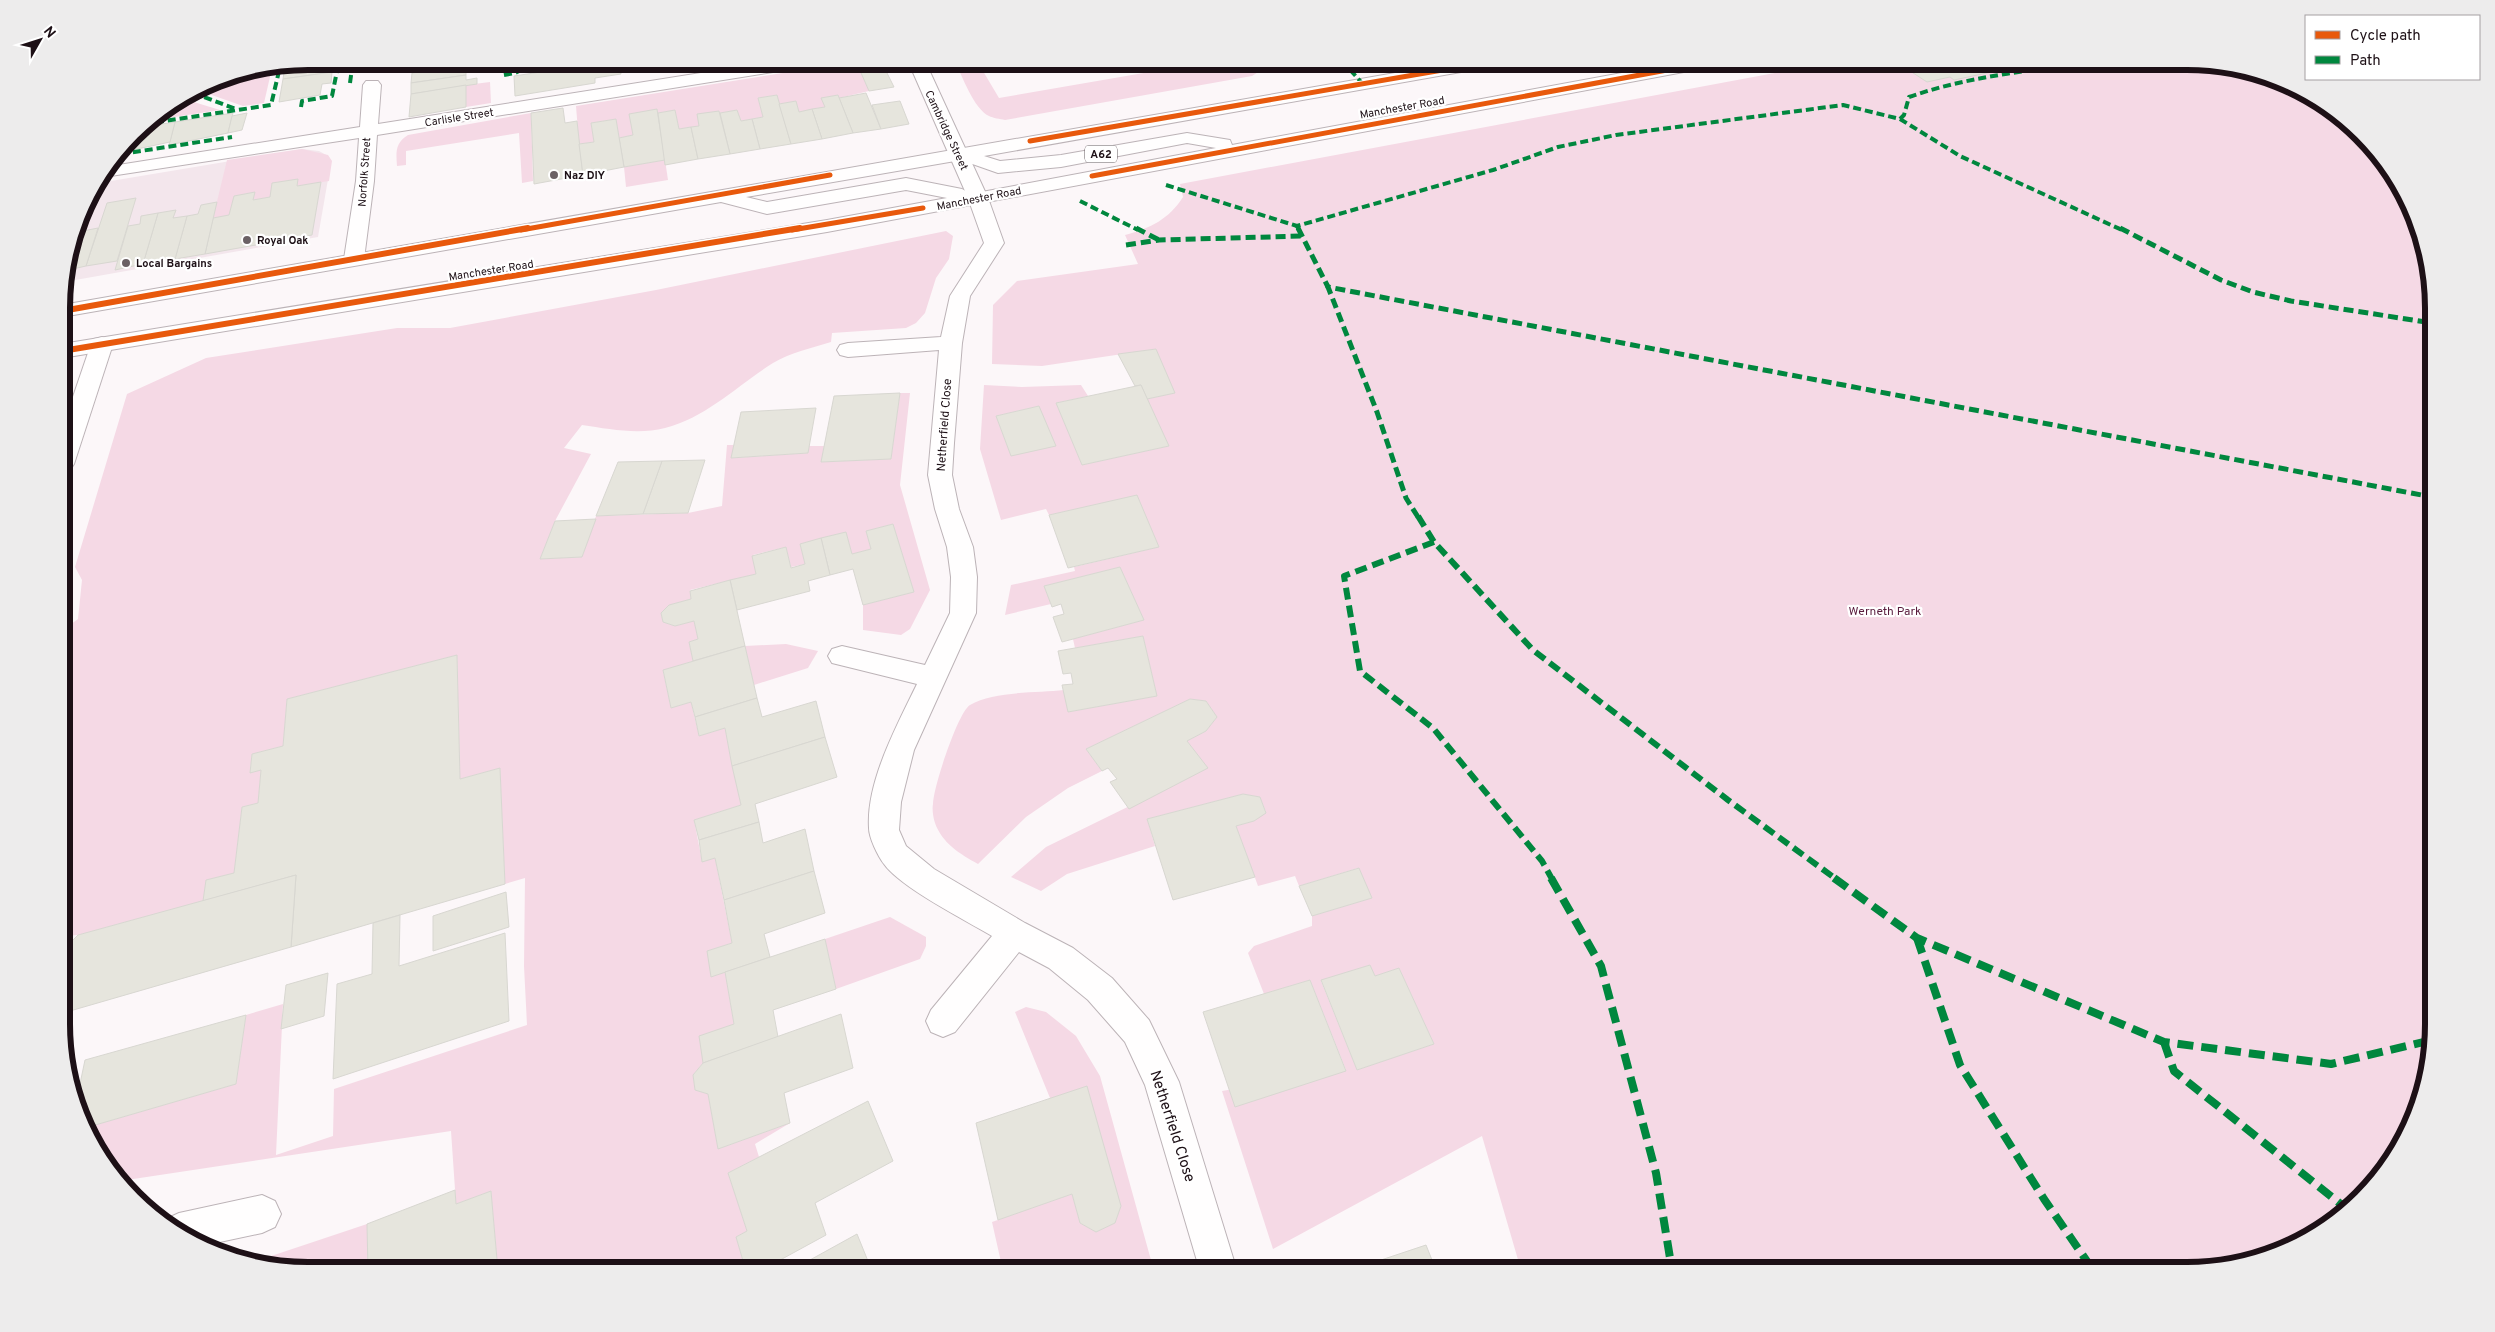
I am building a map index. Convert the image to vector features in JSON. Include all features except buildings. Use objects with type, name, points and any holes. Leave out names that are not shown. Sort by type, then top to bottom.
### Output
[{"type":"main road","name":"Carlisle Street","points":[[113,171],[755,70]]},
{"type":"main road","name":"Cambridge Street","points":[[920,70],[978,198]]},
{"type":"main road","name":"A62","points":[[70,310],[718,197],[958,153],[1442,70]]},
{"type":"main road","name":"Manchester Road","points":[[70,350],[827,226],[1667,70]]},
{"type":"main road","name":"Norfolk Street","points":[[354,259],[365,182],[367,132],[372,86]]},
{"type":"main road","name":"A62","points":[[958,153],[998,167],[1061,161],[1187,138],[1245,147]]},
{"type":"main road","name":"A62","points":[[718,197],[767,208],[906,184],[978,198]]},
{"type":"main road","name":"Netherfield Close","points":[[978,198],[994,243],[969,278],[960,296],[951,343],[940,475],[947,509],[960,547],[964,577],[963,613],[900,750],[886,802],[884,830],[895,855],[924,878],[1014,933],[1061,958],[1100,989],[1137,1031],[1162,1082],[1215,1261]]},
{"type":"main road","points":[[848,350],[951,343]]},
{"type":"main road","points":[[70,440],[102,344]]},
{"type":"main road","points":[[842,656],[932,678]]},
{"type":"main road","points":[[943,1020],[1014,933]]},
{"type":"main road","points":[[189,1230],[262,1214]]},
{"type":"shaded area","points":[[302,149],[319,151],[328,156],[331,162],[318,237],[72,281],[78,247],[88,217],[106,182]]},
{"type":"green space","points":[[802,70],[829,70],[830,72],[860,70],[869,91],[839,98],[838,95],[822,98],[825,107],[799,112],[796,101],[779,104],[777,95],[758,98],[763,117],[741,121],[737,110],[720,113],[719,111],[699,126],[679,129],[675,110],[658,113],[657,110],[633,135],[619,138],[616,119],[591,123],[594,142],[579,144],[576,106]]},
{"type":"green space","points":[[959,70],[982,70],[999,98],[1161,70],[1261,70],[1252,76],[1005,120],[989,116],[984,112],[978,107]]},
{"type":"green space","name":"Werneth Park","points":[[1791,70],[2187,70],[2218,72],[2248,78],[2278,88],[2306,102],[2332,119],[2376,163],[2393,189],[2407,217],[2417,247],[2423,277],[2425,308],[2425,1024],[2423,1055],[2417,1085],[2407,1115],[2393,1143],[2376,1169],[2344,1203],[2306,1230],[2278,1244],[2248,1254],[2218,1260],[2187,1262],[1519,1262],[1482,1136],[1273,1249],[1222,1091],[1346,1070],[1310,980],[1264,994],[1248,953],[1254,946],[1312,926],[1312,916],[1372,898],[1358,868],[1299,886],[1295,876],[1258,886],[1236,826],[1254,821],[1266,812],[1260,797],[1243,794],[1147,819],[1155,846],[1067,874],[1041,891],[1011,877],[1046,847],[1207,768],[1187,741],[1206,731],[1217,717],[1206,701],[1190,699],[1086,749],[1102,771],[1068,788],[1026,817],[978,864],[958,852],[947,842],[938,830],[933,813],[934,795],[947,751],[959,721],[970,705],[980,700],[1003,695],[1064,690],[1068,712],[1157,696],[1143,636],[1075,648],[1073,639],[1144,620],[1120,567],[1044,586],[1051,604],[1005,615],[1011,585],[1075,571],[1074,567],[1159,547],[1137,496],[1049,515],[1046,509],[1001,520],[980,449],[984,385],[1022,387],[1081,385],[1088,396],[1056,403],[1082,465],[1169,446],[1147,399],[1174,393],[1156,349],[1042,366],[992,364],[993,305],[1017,281],[1138,264],[1125,235],[1158,222],[1178,205],[1183,197],[1180,184]],"holes":[[[1039,406],[1011,456],[996,416]],[[1370,965],[1375,976],[1399,968],[1434,1044],[1357,1070],[1321,981]]]},
{"type":"green space","points":[[271,73],[264,103],[243,106],[207,93],[247,78]]},
{"type":"green space","points":[[490,82],[491,103],[466,107],[466,85]]},
{"type":"green space","points":[[191,101],[220,110],[164,119]]},
{"type":"green space","points":[[531,113],[533,181],[522,183],[519,133],[406,151],[406,165],[397,166],[397,148],[408,135]]},
{"type":"green space","points":[[302,149],[328,155],[332,161],[329,181],[297,186],[298,179],[273,183],[270,197],[253,200],[254,192],[234,196],[229,215],[213,218],[227,160]]},
{"type":"green space","points":[[665,160],[668,180],[626,187],[624,167]]},
{"type":"green space","points":[[946,231],[953,236],[949,259],[936,278],[925,313],[916,323],[906,328],[832,333],[831,342],[780,359],[722,400],[695,416],[665,428],[634,431],[582,425],[564,448],[591,454],[555,521],[540,559],[582,557],[596,516],[688,513],[722,506],[727,445],[734,445],[732,458],[808,453],[809,446],[824,446],[822,462],[891,459],[900,393],[910,393],[900,485],[930,590],[910,629],[901,635],[863,630],[863,605],[914,592],[893,524],[866,531],[871,549],[852,554],[846,532],[800,544],[805,564],[791,567],[786,547],[753,555],[756,574],[690,590],[691,599],[669,605],[661,613],[663,622],[675,626],[694,621],[698,639],[689,642],[693,661],[663,671],[671,708],[691,702],[699,736],[725,728],[741,805],[694,820],[702,861],[715,858],[732,943],[707,951],[725,972],[734,1024],[693,1075],[695,1090],[708,1094],[718,1149],[790,1123],[755,1144],[759,1157],[728,1173],[747,1231],[736,1237],[743,1262],[497,1262],[491,1191],[456,1204],[451,1131],[128,1180],[110,1156],[93,1126],[236,1084],[246,1015],[283,1004],[276,1155],[333,1136],[334,1089],[527,1025],[524,966],[525,878],[505,884],[500,768],[460,779],[457,655],[287,699],[283,746],[252,754],[250,772],[261,770],[258,803],[242,807],[234,873],[206,880],[203,901],[70,936],[70,625],[78,619],[82,580],[75,567],[127,394],[206,358],[397,328],[450,328],[656,290]]},
{"type":"green space","points":[[786,644],[818,651],[808,668],[754,685],[745,646]]},
{"type":"green space","points":[[890,917],[926,937],[926,946],[920,959],[836,989],[825,939]]},
{"type":"green space","points":[[1026,1007],[1046,1012],[1076,1036],[1100,1076],[1152,1262],[1001,1262],[992,1222],[1072,1194],[1080,1223],[1096,1232],[1115,1223],[1121,1206],[1050,1098],[1015,1012]]},
{"type":"green space","points":[[367,1224],[368,1262],[308,1262],[266,1258]]},
{"type":"marked path","points":[[301,107],[302,101],[332,96],[337,70]]},
{"type":"marked path","points":[[350,83],[352,70]]},
{"type":"marked path","points":[[504,75],[521,70]]},
{"type":"marked path","points":[[1350,70],[1363,84]]},
{"type":"marked path","points":[[1900,119],[1904,115],[1909,97],[1955,83],[2034,70]]},
{"type":"marked path","points":[[160,122],[271,105],[279,72]]},
{"type":"marked path","points":[[201,96],[236,109]]},
{"type":"marked path","points":[[1328,287],[1297,226],[1493,170],[1558,147],[1616,135],[1843,105],[1900,119],[1960,156],[2101,219],[2221,280],[2253,292],[2291,301],[2425,322]]},
{"type":"marked path","points":[[127,153],[232,137]]},
{"type":"marked path","points":[[1166,185],[1297,226]]},
{"type":"marked path","points":[[1080,201],[1159,240]]},
{"type":"marked path","points":[[1126,245],[1159,240],[1302,236]]},
{"type":"marked path","points":[[2424,1042],[2331,1064],[2164,1042],[1917,938],[1728,800],[1533,650],[1434,542],[1406,498],[1377,412],[1328,287],[2425,496]]},
{"type":"marked path","points":[[1434,542],[1344,576],[1360,671],[1433,728],[1542,861],[1601,966],[1656,1173],[1671,1262]]},
{"type":"marked path","points":[[1917,938],[1960,1065],[2044,1199],[2087,1262]]},
{"type":"marked path","points":[[2164,1042],[2174,1071],[2342,1205]]},
{"type":"cycle path","points":[[1030,141],[1443,70]]},
{"type":"cycle path","points":[[1092,176],[1667,70]]},
{"type":"cycle path","points":[[70,310],[830,175]]},
{"type":"cycle path","points":[[70,350],[923,208]]},
{"type":"place","name":"Naz DIY","points":[[554,175]]},
{"type":"place","name":"Royal Oak","points":[[247,240]]},
{"type":"place","name":"Local Bargains","points":[[126,263]]}]
